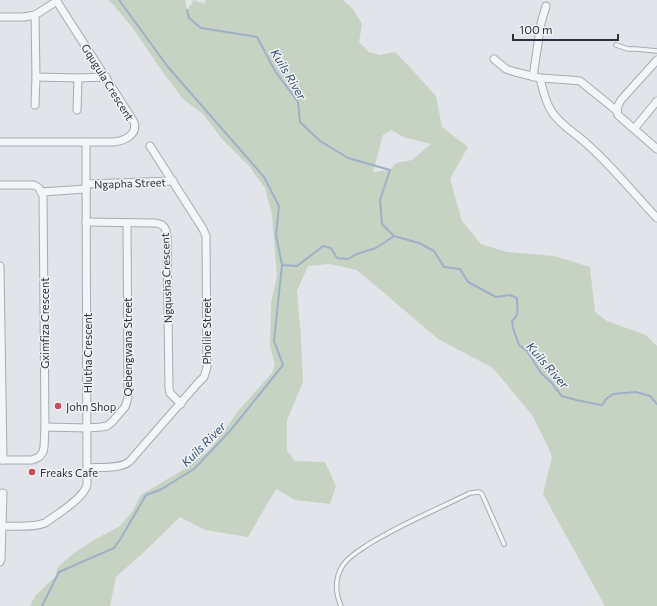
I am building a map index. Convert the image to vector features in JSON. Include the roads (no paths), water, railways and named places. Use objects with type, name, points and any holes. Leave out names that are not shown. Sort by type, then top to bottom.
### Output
[{"type":"street","points":[[0,17],[28,17],[35,15],[56,1]]},
{"type":"street","name":"Gqugula Crescent","points":[[0,142],[118,141],[127,138],[134,131],[134,122],[56,1]]},
{"type":"street","points":[[546,6],[541,23],[536,77],[551,111],[558,120],[589,145],[657,218]]},
{"type":"street","points":[[35,15],[35,105]]},
{"type":"street","points":[[494,59],[506,69],[536,77],[580,81],[654,147],[657,139]]},
{"type":"street","points":[[617,113],[618,105],[621,100],[657,60]]},
{"type":"street","points":[[36,77],[106,77]]},
{"type":"street","points":[[77,110],[78,78]]},
{"type":"street","points":[[634,129],[657,101]]},
{"type":"street","name":"Hlutha Crescent","points":[[1,526],[36,525],[45,523],[78,499],[84,493],[87,485],[86,142]]},
{"type":"street","name":"Pholile Street","points":[[88,468],[120,466],[132,460],[204,377],[207,367],[206,239],[203,229],[150,146]]},
{"type":"street","name":"Ngapha Street","points":[[42,192],[86,187],[173,181]]},
{"type":"street","points":[[0,185],[32,184],[42,192]]},
{"type":"street","name":"Gximfiza Crescent","points":[[2,460],[32,460],[39,457],[43,452],[44,447],[42,192]]},
{"type":"street","name":"Ngqusha Crescent","points":[[86,222],[160,224],[164,226],[166,231],[168,388],[170,393],[180,404]]},
{"type":"street","name":"Qebengwana Street","points":[[45,427],[101,427],[110,424],[125,406],[127,401],[127,223]]},
{"type":"street","points":[[0,266],[2,460]]},
{"type":"street","points":[[0,562],[3,492]]},
{"type":"lane","points":[[616,45],[628,49],[657,51]]},
{"type":"lane","points":[[341,606],[337,597],[336,579],[343,565],[361,549],[403,525],[470,493],[479,492],[482,494],[504,544]]},
{"type":"waterway","name":"Kuils River","points":[[42,606],[59,572],[114,548],[146,495],[160,490],[194,469],[230,431],[283,365],[274,341],[282,265],[276,235],[279,206],[264,177],[168,67],[119,0]]},
{"type":"waterway","name":"Kuils River","points":[[187,10],[189,18],[201,28],[257,37],[275,71],[298,102],[300,122],[320,141],[348,158],[390,170],[380,200],[382,224],[394,236],[419,243],[434,251],[444,267],[460,269],[468,282],[496,297],[510,295],[517,298],[517,314],[512,321],[519,345],[527,351],[541,373],[552,383],[562,396],[601,405],[613,394],[636,392],[650,396],[657,404]]},
{"type":"waterway","name":"Kuils River","points":[[282,265],[297,266],[323,246],[331,248],[337,258],[348,259],[357,254],[376,248],[394,236]]},
{"type":"place","name":"John Shop","points":[[58,406]]},
{"type":"place","name":"Freaks Cafe","points":[[32,472]]}]
